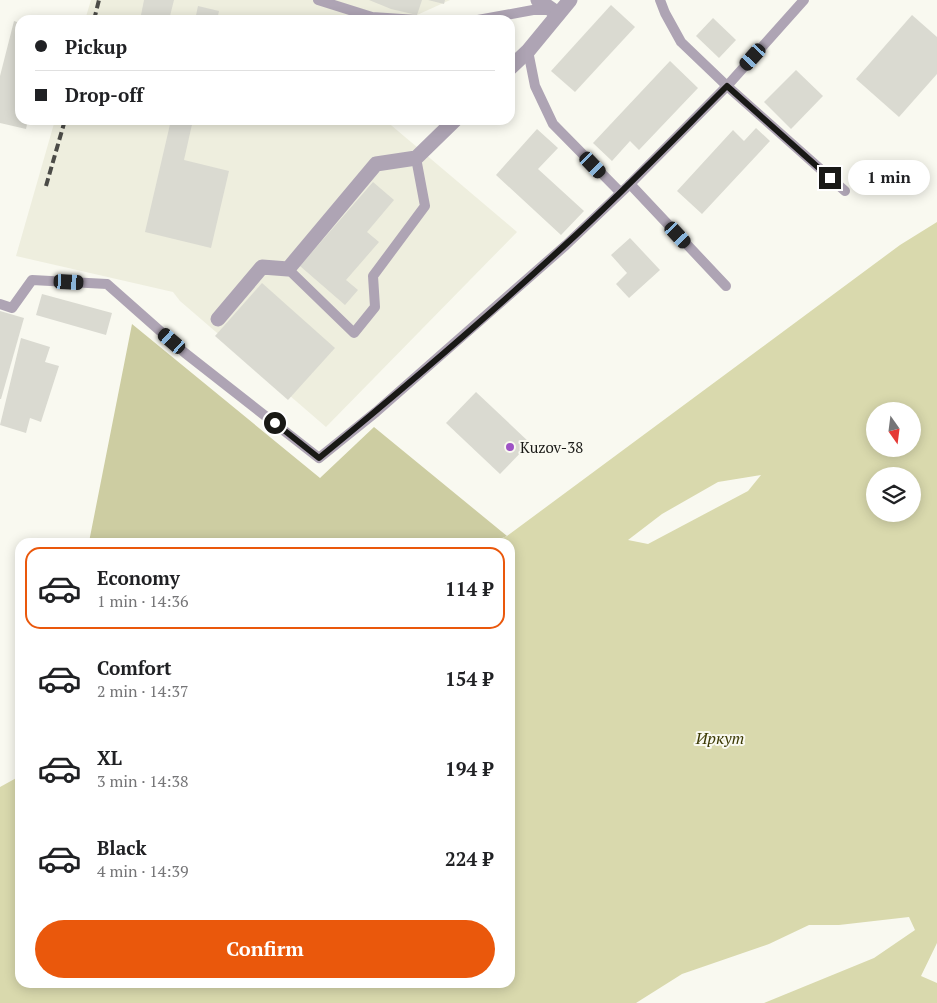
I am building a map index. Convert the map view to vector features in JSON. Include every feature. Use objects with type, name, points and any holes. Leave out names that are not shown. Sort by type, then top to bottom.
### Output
[{"type":"street","points":[[538,0],[554,12]]},
{"type":"street","points":[[515,63],[528,51],[554,12],[570,0]]},
{"type":"street","points":[[218,319],[262,267],[288,269],[376,164],[416,158],[451,125]]},
{"type":"lane","points":[[318,0],[366,15]]},
{"type":"lane","points":[[660,0],[681,42],[727,86],[845,191]]},
{"type":"lane","points":[[0,304],[12,308],[32,280],[107,284],[185,353],[319,458],[376,412],[566,245],[630,184],[727,86],[804,0]]},
{"type":"lane","points":[[505,15],[532,10],[554,12]]},
{"type":"lane","points":[[528,51],[535,86],[553,124],[620,192]]},
{"type":"lane","points":[[288,269],[354,333],[375,307],[373,276],[425,206],[416,158]]},
{"type":"lane","points":[[630,184],[726,286]]},
{"type":"shaded area","points":[[91,0],[450,0],[417,15],[86,15]]},
{"type":"shaded area","points":[[54,125],[391,125],[517,232],[326,427],[180,301],[173,292],[16,256]]},
{"type":"shaded area","points":[[132,324],[320,478],[374,427],[507,536],[502,538],[90,538]]},
{"type":"water","name":"Иркут","points":[[937,222],[937,943],[921,976],[937,983],[937,1003],[764,1003],[874,958],[915,930],[909,917],[839,925],[809,925],[769,944],[682,974],[636,1003],[0,1003],[0,787],[15,779],[15,988],[515,988],[515,538],[502,538],[900,245]],"holes":[[[761,475],[748,491],[648,544],[628,540],[662,514],[718,482]]]},
{"type":"building","points":[[144,0],[174,0],[170,15],[141,15]]},
{"type":"building","points":[[369,0],[422,0],[417,15],[391,9]]},
{"type":"building","points":[[428,0],[445,0],[444,4]]},
{"type":"building","points":[[611,5],[635,27],[575,92],[551,71]]},
{"type":"building","points":[[198,6],[219,11],[218,15],[196,15]]},
{"type":"building","points":[[912,15],[937,37],[937,74],[899,117],[856,79]]},
{"type":"building","points":[[713,18],[736,40],[719,58],[696,36]]},
{"type":"building","points":[[14,21],[15,125],[27,125],[26,129],[0,123],[0,76]]},
{"type":"building","points":[[670,61],[698,88],[639,150],[630,141],[612,161],[593,143]]},
{"type":"building","points":[[796,70],[823,96],[791,129],[764,102]]},
{"type":"building","points":[[170,125],[192,125],[184,160],[229,171],[211,248],[145,232]]},
{"type":"building","points":[[756,128],[770,141],[702,214],[677,191],[733,130],[744,141]]},
{"type":"building","points":[[537,129],[558,148],[538,169],[584,211],[561,235],[496,175]]},
{"type":"building","points":[[373,182],[394,200],[367,232],[379,242],[346,280],[358,290],[345,305],[300,266]]},
{"type":"building","points":[[630,238],[660,270],[629,298],[616,284],[627,273],[611,255]]},
{"type":"building","points":[[262,283],[335,348],[288,400],[215,336]]},
{"type":"building","points":[[42,294],[112,313],[106,335],[36,315]]},
{"type":"building","points":[[0,311],[24,318],[1,399],[0,399]]},
{"type":"building","points":[[21,338],[50,347],[45,362],[59,366],[41,422],[30,418],[26,433],[0,425]]},
{"type":"building","points":[[476,392],[530,443],[500,474],[446,423]]},
{"type":"railway","points":[[95,15],[99,0]]},
{"type":"railway","points":[[46,186],[64,125]]},
{"type":"place","name":"Kuzov-38","points":[[510,447]]},
{"type":"route","points":[[275,423],[319,458],[376,412],[566,245],[630,184],[727,86],[830,178]]}]
